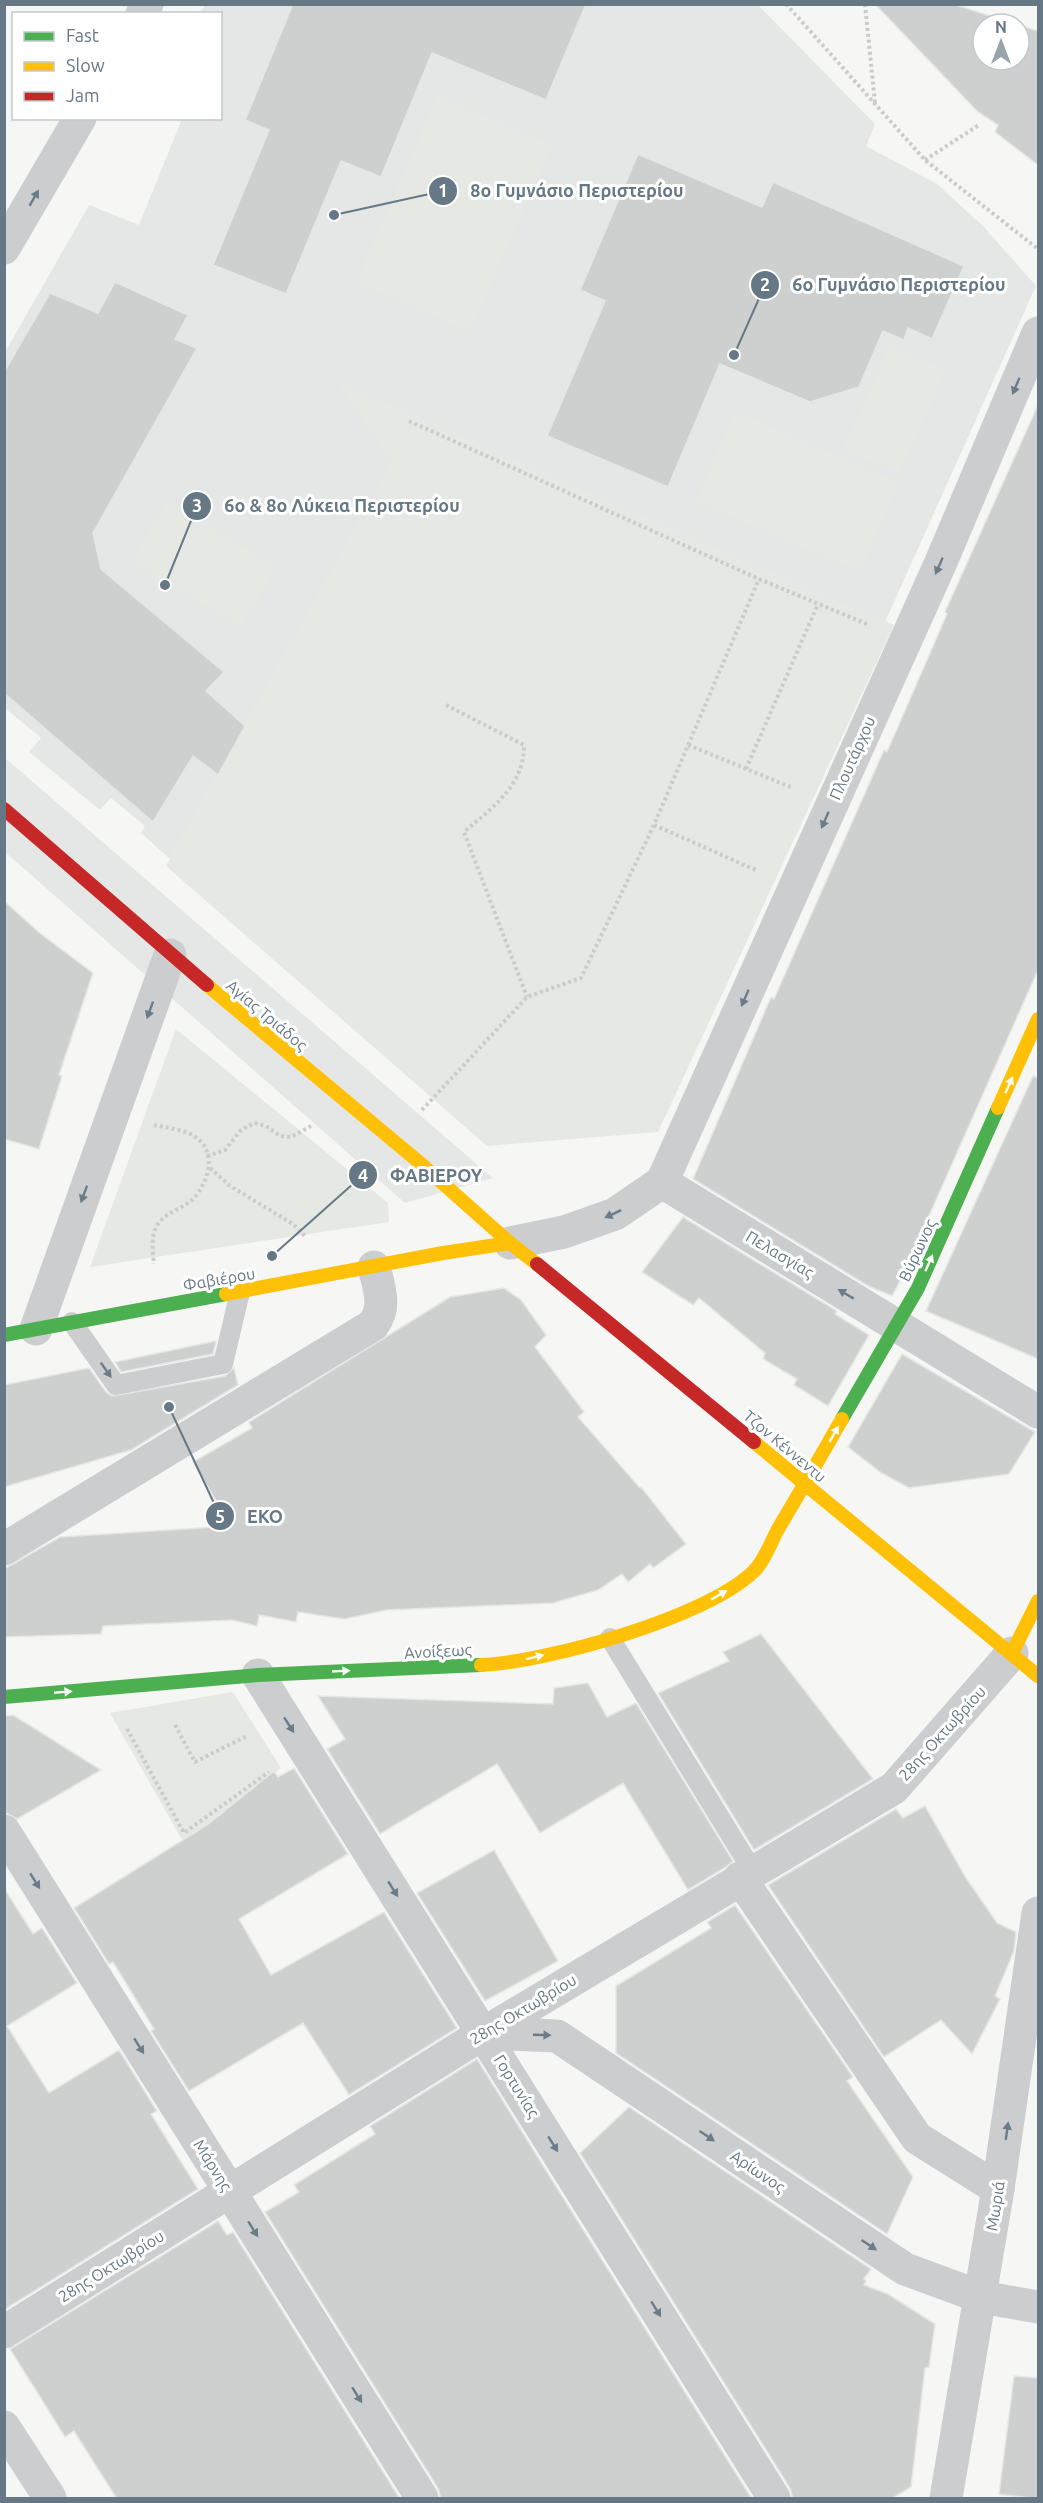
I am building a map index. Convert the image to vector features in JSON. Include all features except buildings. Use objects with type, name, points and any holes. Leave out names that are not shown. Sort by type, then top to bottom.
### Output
[{"type":"street","points":[[4,248],[79,120]]},
{"type":"street","name":"Πλουτάρχου","points":[[662,1182],[905,641],[1038,333]]},
{"type":"street","name":"Αγίας Τριάδος","points":[[4,809],[170,955],[510,1243]]},
{"type":"street","points":[[36,1329],[170,955]]},
{"type":"street","name":"Βύρωνος","points":[[805,1485],[918,1288],[1038,1019]]},
{"type":"street","points":[[510,1243],[564,1232],[615,1214],[662,1182]]},
{"type":"street","name":"Πελασγίας","points":[[662,1182],[1038,1412]]},
{"type":"street","name":"Φαβιέρου","points":[[4,1335],[510,1243]]},
{"type":"street","name":"Τζον Κέννεντυ","points":[[510,1243],[563,1284],[1038,1676]]},
{"type":"street","points":[[4,1549],[373,1325],[381,1315],[381,1301],[374,1267]]},
{"type":"street","name":"Ανοίξεως","points":[[4,1697],[258,1675],[509,1664],[610,1638],[687,1612],[721,1595],[754,1572],[805,1485]]},
{"type":"street","points":[[1012,1653],[1038,1601]]},
{"type":"street","name":"28ης Οκτωβρίου","points":[[4,2332],[484,2033],[746,1874],[894,1788],[1012,1653]]},
{"type":"street","name":"Γορτυνίας","points":[[258,1675],[774,2499]]},
{"type":"street","name":"Μάρνης","points":[[4,1831],[422,2499]]},
{"type":"street","points":[[746,1874],[917,2138],[998,2189]]},
{"type":"street","name":"Μωριά","points":[[946,2499],[998,2189],[1038,1913]]},
{"type":"street","name":"Αρίωνος","points":[[484,2033],[557,2036],[905,2269],[981,2297],[1038,2307]]},
{"type":"street","points":[[4,2427],[50,2499]]},
{"type":"lane","points":[[72,1322],[116,1385],[223,1364],[240,1292]]},
{"type":"lane","points":[[610,1638],[746,1874]]},
{"type":"path","points":[[786,4],[925,160],[1038,249]]},
{"type":"path","points":[[865,4],[875,104]]},
{"type":"path","points":[[925,160],[980,125]]},
{"type":"path","points":[[409,421],[759,579],[905,641]]},
{"type":"path","points":[[393,1142],[527,998],[581,978],[654,825],[759,579]]},
{"type":"path","points":[[746,769],[818,604]]},
{"type":"path","points":[[447,705],[524,746],[519,777],[500,802],[464,832],[527,998]]},
{"type":"path","points":[[688,745],[832,804]]},
{"type":"path","points":[[654,825],[795,887]]},
{"type":"path","points":[[207,1156],[225,1150],[242,1130],[254,1123],[266,1126],[280,1136],[291,1137],[315,1124],[354,1109]]},
{"type":"path","points":[[112,1116],[195,1136],[207,1156],[209,1167],[207,1180],[202,1189],[190,1202],[168,1214],[156,1226],[152,1243],[158,1307]]},
{"type":"path","points":[[209,1167],[230,1186],[292,1224],[342,1272]]},
{"type":"path","points":[[153,1685],[195,1762],[284,1717]]},
{"type":"path","points":[[105,1689],[184,1833],[303,1747]]},
{"type":"shaded area","points":[[205,5],[758,5],[875,124],[866,146],[937,184],[983,226],[1036,286],[885,622],[339,383],[394,462],[170,859],[141,833],[145,826],[111,798],[100,810],[29,752],[41,738],[5,708],[5,352],[89,205],[139,225],[182,120],[222,120],[222,12],[201,12]]},
{"type":"shaded area","points":[[438,95],[552,145],[470,332],[356,282]]},
{"type":"shaded area","points":[[890,345],[946,370],[899,474],[843,450]]},
{"type":"shaded area","points":[[338,382],[894,625],[658,1132],[487,1146],[166,866],[394,462]]},
{"type":"shaded area","points":[[735,411],[899,482],[860,572],[696,502]]},
{"type":"shaded area","points":[[168,501],[277,568],[240,627],[131,560]]},
{"type":"shaded area","points":[[5,758],[493,1178],[405,1203],[5,852]]},
{"type":"shaded area","points":[[176,1029],[388,1203],[389,1222],[90,1267]]},
{"type":"shaded area","points":[[233,1692],[281,1768],[207,1825],[182,1840],[110,1713]]},
{"type":"traffic: fast","points":[[842,1419],[918,1288],[998,1108]]},
{"type":"traffic: fast","points":[[4,1335],[226,1294]]},
{"type":"traffic: fast","points":[[4,1697],[258,1675],[481,1665]]},
{"type":"traffic: slow","points":[[207,985],[537,1264]]},
{"type":"traffic: slow","points":[[998,1108],[1038,1019]]},
{"type":"traffic: slow","points":[[226,1294],[443,1253],[510,1243]]},
{"type":"traffic: slow","points":[[481,1665],[545,1656],[624,1635],[700,1606],[730,1589],[761,1563],[778,1529],[842,1419]]},
{"type":"traffic: slow","points":[[754,1442],[1038,1676]]},
{"type":"traffic: slow","points":[[1012,1653],[1038,1601]]},
{"type":"traffic: jam","points":[[4,809],[207,985]]},
{"type":"traffic: jam","points":[[537,1264],[754,1442]]},
{"type":"place","name":"8ο Γυμνάσιο Περιστερίου","points":[[334,215]]},
{"type":"place","name":"6ο Γυμνάσιο Περιστερίου","points":[[734,355]]},
{"type":"place","name":"6ο & 8ο Λύκεια Περιστερίου","points":[[165,585]]},
{"type":"place","name":"ΦΑΒΙΕΡΟΥ","points":[[272,1256]]},
{"type":"place","name":"EKO","points":[[169,1407]]}]
